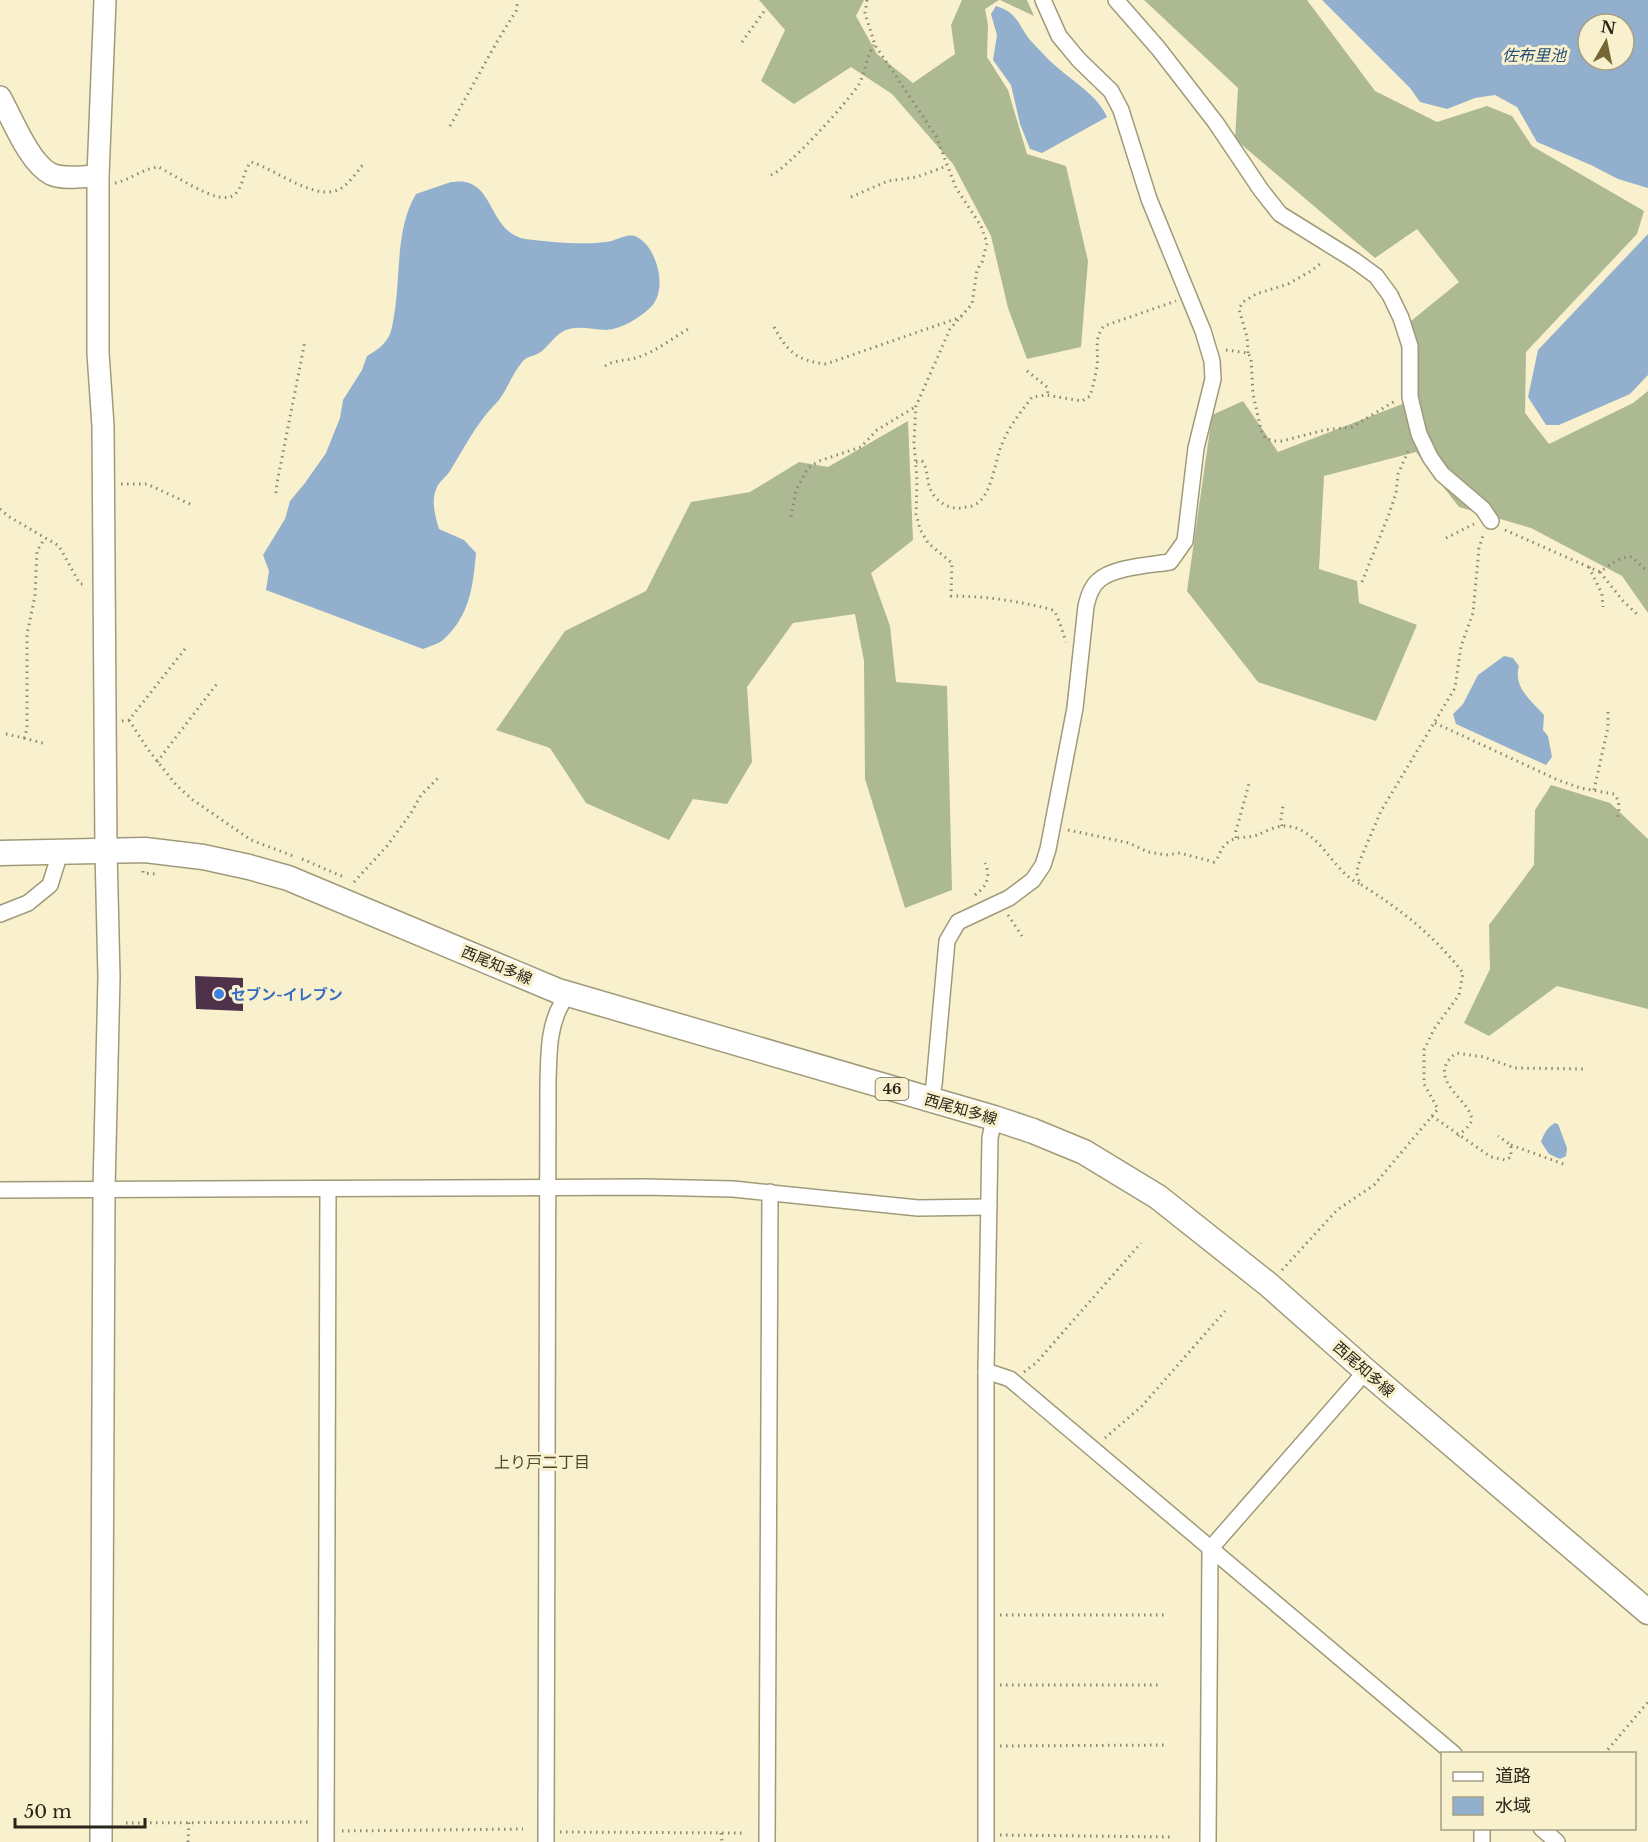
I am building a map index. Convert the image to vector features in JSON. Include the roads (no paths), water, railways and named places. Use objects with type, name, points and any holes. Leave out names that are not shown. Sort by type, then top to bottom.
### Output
[{"type":"main road","name":"西尾知多線","points":[[0,854],[145,850],[203,857],[249,867],[288,878],[558,991],[994,1118],[1084,1152],[1158,1197],[1269,1286],[1648,1612]]},
{"type":"street","points":[[101,1842],[104,1190],[109,977],[103,426],[98,353],[98,180],[105,0]]},
{"type":"street","points":[[930,1100],[934,1085],[947,941],[958,922],[1009,898],[1033,880],[1043,865],[1075,708],[1086,606],[1090,592],[1098,581],[1112,572],[1170,562],[1185,541],[1196,448],[1213,379],[1210,354],[1149,199],[1122,110],[1111,92],[1059,36],[1043,0]]},
{"type":"street","points":[[1116,0],[1158,48],[1216,123],[1280,214],[1376,276],[1390,295],[1401,318],[1410,346],[1410,397],[1419,434],[1430,457],[1442,474],[1482,509],[1490,520]]},
{"type":"street","points":[[0,96],[30,153],[41,167],[53,175],[98,180]]},
{"type":"street","points":[[0,914],[28,903],[50,885],[60,854]]},
{"type":"street","points":[[546,1837],[549,1040],[555,1015],[562,1003],[558,991]]},
{"type":"street","points":[[986,1839],[986,1371],[990,1138],[994,1118]]},
{"type":"street","points":[[326,1832],[328,1189]]},
{"type":"street","points":[[0,1190],[733,1189],[918,1208],[988,1207]]},
{"type":"street","points":[[768,1842],[770,1192]]},
{"type":"street","points":[[986,1371],[1014,1382],[1452,1752]]},
{"type":"street","points":[[1208,1842],[1210,1549],[1366,1371]]},
{"type":"street","points":[[1543,1830],[1557,1842]]},
{"type":"water","name":"佐布里池","points":[[1322,0],[1648,0],[1648,188],[1618,179],[1537,142],[1517,107],[1495,95],[1475,98],[1447,109],[1420,102],[1410,88]]},
{"type":"water","points":[[996,6],[1014,16],[1031,41],[1054,65],[1092,96],[1107,117],[1042,153],[1030,149],[1020,124],[1011,85],[993,60],[997,35],[991,14]]},
{"type":"water","points":[[451,182],[465,182],[475,186],[482,192],[505,228],[525,239],[597,243],[622,237],[637,237],[644,242],[655,259],[660,281],[656,300],[650,308],[635,319],[606,330],[578,328],[567,330],[556,336],[540,353],[523,361],[499,400],[479,423],[450,471],[438,485],[434,501],[439,529],[464,540],[476,553],[469,599],[460,620],[442,641],[423,649],[266,590],[269,571],[263,555],[285,519],[290,501],[326,453],[340,418],[343,400],[362,370],[367,356],[380,347],[390,334],[396,301],[402,237],[409,208],[416,194]]},
{"type":"water","points":[[1648,234],[1648,375],[1630,394],[1559,425],[1546,425],[1528,397],[1538,350]]},
{"type":"water","points":[[1504,656],[1513,658],[1519,666],[1518,680],[1521,687],[1544,715],[1543,730],[1548,736],[1552,757],[1546,765],[1456,724],[1453,714],[1463,704],[1478,675]]},
{"type":"water","points":[[1555,1123],[1558,1124],[1567,1148],[1566,1156],[1560,1159],[1549,1154],[1541,1142],[1546,1131]]},
{"type":"place","name":"セブン-イレブン","points":[[219,994]]},
{"type":"district","name":"上り戸二丁目","points":[[542,1462]]}]
